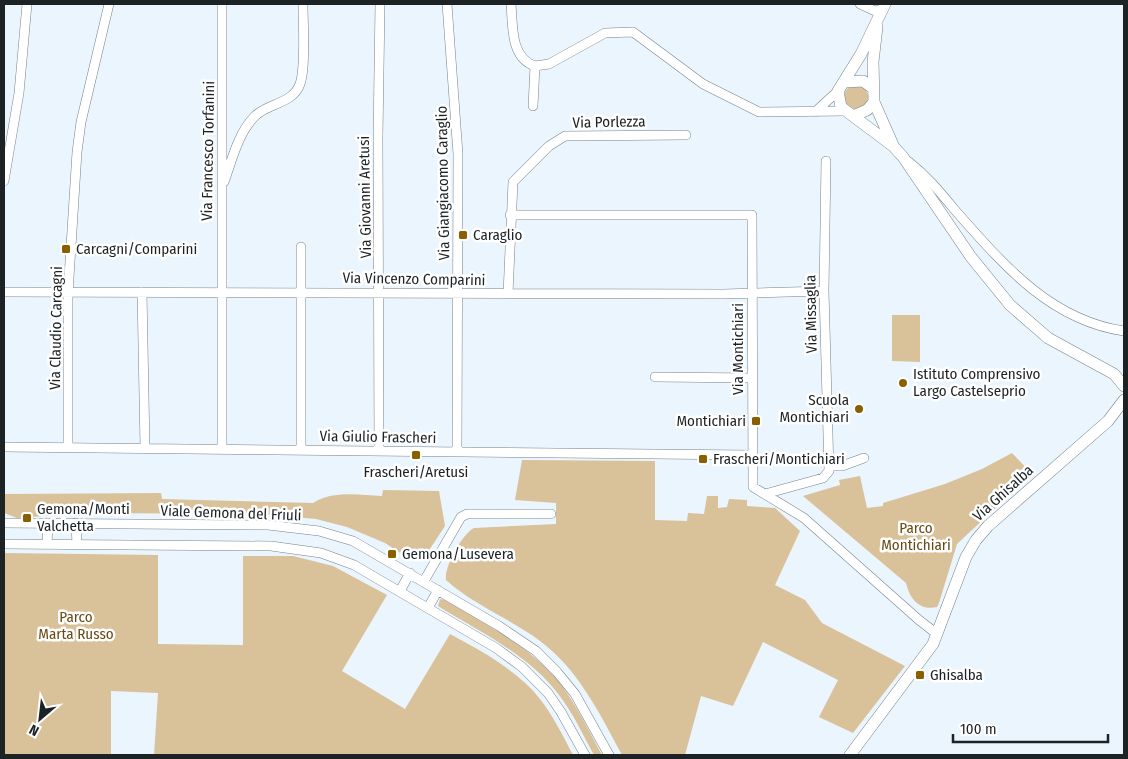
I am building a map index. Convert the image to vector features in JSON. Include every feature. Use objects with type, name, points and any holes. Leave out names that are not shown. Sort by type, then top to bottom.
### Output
[{"type":"street","points":[[4,181],[18,93],[28,4]]},
{"type":"street","name":"Via Claudio Carcagni","points":[[68,447],[68,293],[79,140],[109,4]]},
{"type":"street","name":"Via Francesco Torfanini","points":[[222,4],[222,448]]},
{"type":"street","points":[[222,189],[242,134],[250,122],[260,111],[290,97],[300,84],[303,4]]},
{"type":"street","name":"Via Giovanni Aretusi","points":[[379,451],[378,127],[380,4]]},
{"type":"street","name":"Via Giangiacomo Caraglio","points":[[447,4],[458,154],[457,452]]},
{"type":"street","points":[[511,4],[518,52],[524,60],[535,66],[549,64],[604,33],[633,32],[703,84],[747,107],[768,112],[849,114],[867,110],[874,102]]},
{"type":"street","points":[[860,4],[875,11],[884,7]]},
{"type":"street","points":[[815,112],[842,86],[878,22],[884,7]]},
{"type":"street","points":[[878,22],[873,62],[874,102],[893,146]]},
{"type":"street","points":[[534,106],[535,66]]},
{"type":"street","points":[[842,86],[862,81],[873,88]]},
{"type":"street","points":[[842,86],[839,102],[849,114],[893,146],[903,157],[971,257],[1010,306],[1048,338],[1114,374],[1124,386]]},
{"type":"street","name":"Via Porlezza","points":[[508,294],[510,215],[513,182],[560,138],[565,136],[686,135]]},
{"type":"street","points":[[903,157],[922,172],[983,241],[1035,292],[1062,311],[1124,331]]},
{"type":"street","name":"Via Missaglia","points":[[826,161],[824,291],[829,466]]},
{"type":"street","name":"Via Montichiari","points":[[510,215],[752,215],[753,488],[804,518],[937,634]]},
{"type":"street","points":[[300,450],[301,247]]},
{"type":"street","name":"Via Vincenzo Comparini","points":[[4,292],[752,294],[824,291]]},
{"type":"street","points":[[142,292],[145,448]]},
{"type":"street","points":[[655,377],[753,378]]},
{"type":"street","name":"Via Ghisalba","points":[[850,755],[926,653],[937,634],[963,564],[976,540],[988,526],[1108,421],[1124,400]]},
{"type":"street","name":"Via Giulio Frascheri","points":[[4,446],[752,455]]},
{"type":"street","points":[[765,494],[825,477],[829,466],[842,466],[864,458]]},
{"type":"street","points":[[424,581],[461,517],[467,514],[551,514]]},
{"type":"street","name":"Viale Gemona del Friuli","points":[[4,523],[268,525],[302,528],[353,541],[509,632],[545,660],[575,694],[609,755]]},
{"type":"street","points":[[48,523],[48,544]]},
{"type":"street","points":[[76,523],[76,545]]},
{"type":"street","name":"Viale Gemona del Friuli","points":[[4,544],[284,546],[321,553],[347,562],[496,648],[532,676],[561,712],[585,755]]},
{"type":"street","points":[[400,591],[410,573]]},
{"type":"street","points":[[428,608],[438,590]]},
{"type":"green space","points":[[856,85],[865,88],[868,97],[865,106],[856,109],[847,106],[844,97],[847,88]]},
{"type":"green space","points":[[892,315],[920,315],[920,362],[892,361]]},
{"type":"green space","name":"Parco Montichiari","points":[[1012,453],[1032,474],[957,544],[937,607],[925,607],[916,602],[910,594],[906,583],[803,496],[840,485],[839,480],[860,476],[867,508],[883,506],[883,503],[945,484],[982,469]]},
{"type":"green space","points":[[522,460],[655,461],[655,520],[687,521],[688,513],[704,514],[707,496],[718,496],[718,508],[727,507],[729,499],[747,500],[747,506],[775,508],[800,531],[775,585],[805,600],[822,623],[905,666],[853,733],[819,717],[838,680],[763,642],[733,706],[701,696],[685,755],[622,755],[587,693],[554,652],[529,633],[456,589],[446,580],[448,567],[455,551],[464,537],[474,528],[556,524],[556,503],[515,500]]},
{"type":"green space","points":[[383,490],[439,491],[445,526],[422,561],[411,560],[385,543],[347,527],[316,519],[263,514],[87,513],[17,518],[4,513],[4,494],[161,493],[162,499],[313,503],[329,496],[337,495],[382,496]]},
{"type":"green space","name":"Parco Marta Russo","points":[[4,553],[158,555],[158,644],[243,645],[243,556],[293,556],[333,566],[387,595],[342,671],[405,709],[450,634],[498,662],[532,690],[552,716],[573,755],[154,755],[158,693],[111,691],[111,755],[4,755]]},
{"type":"green space","points":[[440,599],[446,600],[506,636],[535,657],[559,682],[571,699],[602,755],[594,755],[569,709],[547,681],[519,656],[438,606]]},
{"type":"place","name":"Caraglio","points":[[463,235]]},
{"type":"place","name":"Carcagni/Comparini","points":[[66,249]]},
{"type":"place","name":"Istituto Comprensivo Largo Castelseprio","points":[[903,383]]},
{"type":"place","name":"Scuola Montichiari","points":[[859,409]]},
{"type":"place","name":"Montichiari","points":[[756,421]]},
{"type":"place","name":"Frascheri/Aretusi","points":[[416,455]]},
{"type":"place","name":"Frascheri/Montichiari","points":[[703,459]]},
{"type":"place","name":"Gemona/Monti Valchetta","points":[[27,518]]},
{"type":"place","name":"Gemona/Lusevera","points":[[392,554]]},
{"type":"place","name":"Ghisalba","points":[[920,675]]}]
